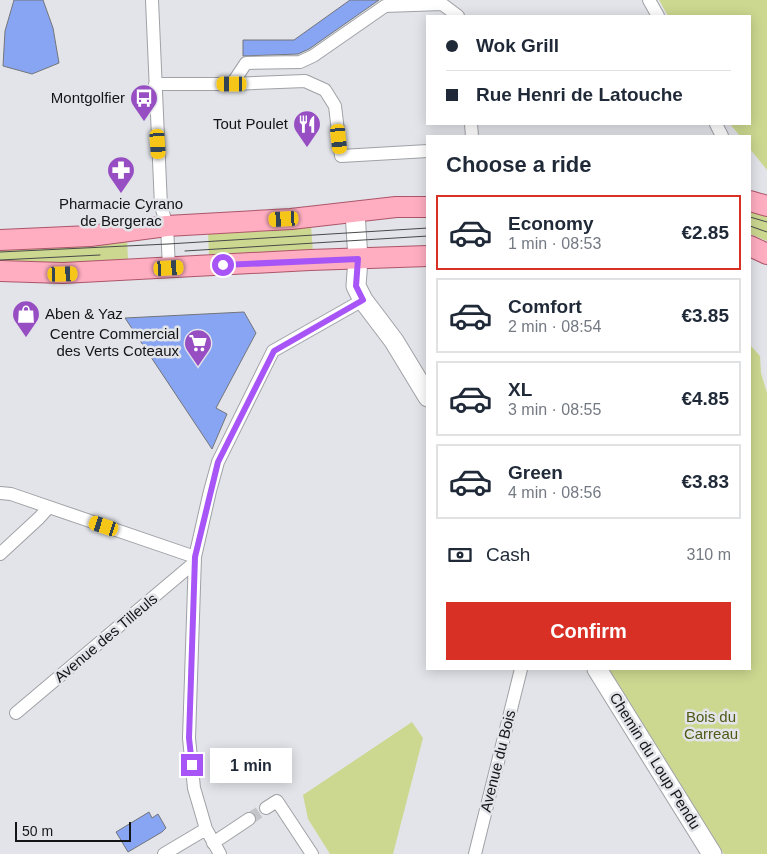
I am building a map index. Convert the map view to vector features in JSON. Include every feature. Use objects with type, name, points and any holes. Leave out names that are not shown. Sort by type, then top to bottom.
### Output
[{"type":"main road","points":[[751,201],[767,206]]},
{"type":"main road","points":[[0,240],[90,236],[167,226],[291,219],[396,207],[426,207]]},
{"type":"main road","points":[[355,212],[358,259],[356,286],[363,300],[394,341],[426,394]]},
{"type":"main road","points":[[751,246],[767,254]]},
{"type":"main road","points":[[0,272],[63,274],[426,256]]},
{"type":"main road","name":"Chemin du Loup Pendu","points":[[598,670],[712,854]]},
{"type":"street","points":[[152,0],[161,206],[167,226],[169,268]]},
{"type":"street","points":[[649,0],[657,15]]},
{"type":"street","points":[[232,84],[246,63],[300,62],[313,56],[385,6],[442,4],[457,15]]},
{"type":"street","points":[[155,84],[232,84],[305,80],[325,90],[335,106],[341,156],[426,151]]},
{"type":"street","points":[[220,854],[206,829],[194,788],[189,738],[195,559],[218,462],[274,351],[363,300]]},
{"type":"street","points":[[0,493],[11,494],[195,559]]},
{"type":"street","points":[[0,554],[49,507]]},
{"type":"street","name":"Avenue des Tilleuls","points":[[16,714],[195,559]]},
{"type":"street","name":"Avenue du Bois","points":[[475,854],[521,670]]},
{"type":"street","points":[[266,808],[277,801],[312,854]]},
{"type":"street","points":[[213,842],[249,819]]},
{"type":"street","points":[[164,854],[206,829]]},
{"type":"green space","points":[[659,0],[767,0],[767,170],[751,150],[751,135],[739,135],[731,125],[751,125],[751,15],[667,15]]},
{"type":"green space","points":[[751,208],[767,213],[767,241],[751,234]]},
{"type":"green space","points":[[311,226],[313,252],[209,257],[208,231]]},
{"type":"green space","points":[[127,238],[128,261],[0,267],[0,246]]},
{"type":"green space","name":"Bois du Carreau","points":[[751,346],[760,356],[761,373],[767,393],[767,854],[724,854],[610,670],[751,670]]},
{"type":"green space","points":[[412,722],[423,738],[393,854],[330,854],[308,819],[303,795]]},
{"type":"building","points":[[14,0],[43,0],[53,28],[59,63],[32,74],[3,66],[5,31]]},
{"type":"building","points":[[350,0],[379,0],[309,49],[298,54],[243,56],[243,40],[294,40]]},
{"type":"building","name":"Centre Commercial des Verts Coteaux","points":[[244,312],[256,333],[216,408],[227,414],[212,449],[125,318]]},
{"type":"building","points":[[149,812],[152,818],[158,814],[166,828],[128,852],[116,832]]},
{"type":"tunnel","points":[[249,819],[266,808]]},
{"type":"tram line","points":[[751,217],[767,222]]},
{"type":"tram line","points":[[751,226],[767,232]]},
{"type":"tram line","points":[[0,252],[426,228]]},
{"type":"tram line","points":[[185,251],[426,236]]},
{"type":"tram line","points":[[0,260],[100,255]]},
{"type":"place","name":"Montgolfier","points":[[144,122]]},
{"type":"place","name":"Tout Poulet","points":[[307,148]]},
{"type":"place","name":"Pharmacie Cyrano de Bergerac","points":[[121,194]]},
{"type":"place","name":"Aben & Yaz","points":[[26,338]]},
{"type":"place","name":"Centre Commercial des Verts Coteaux","points":[[198,367]]},
{"type":"route","points":[[192,765],[189,738],[195,557],[218,462],[274,351],[363,300],[356,286],[358,259],[223,265]]}]
